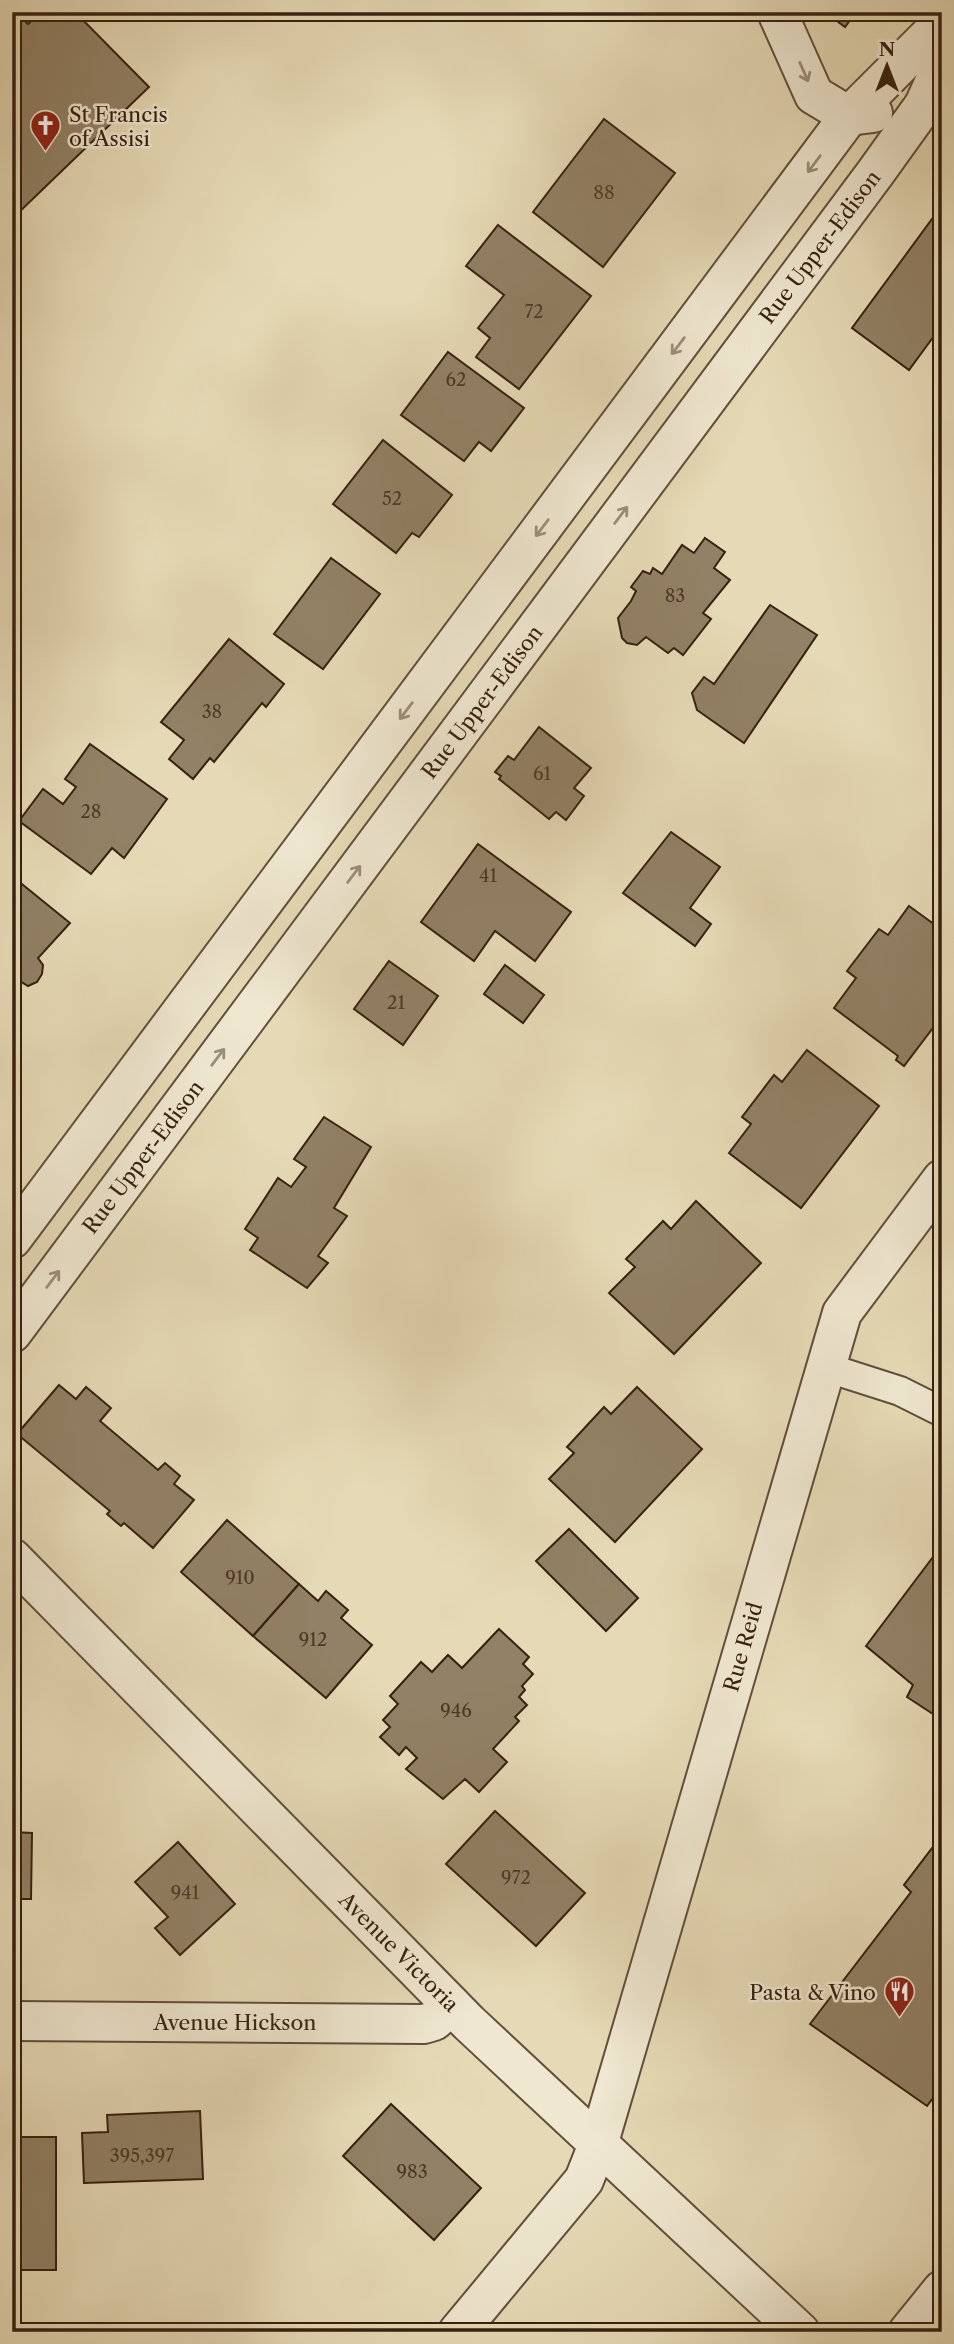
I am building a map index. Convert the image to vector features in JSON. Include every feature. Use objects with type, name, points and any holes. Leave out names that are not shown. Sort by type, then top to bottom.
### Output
[{"type":"street","points":[[777,12],[814,95],[849,116],[933,111]]},
{"type":"street","points":[[12,1239],[849,116],[942,23]]},
{"type":"street","name":"Rue Upper-Edison","points":[[12,1333],[933,111],[942,65]]},
{"type":"street","name":"Rue Reid","points":[[458,2332],[584,2179],[599,2141],[842,1313],[942,1179]]},
{"type":"street","name":"Avenue Victoria","points":[[12,1558],[452,2005],[800,2332]]},
{"type":"street","name":"Avenue Hickson","points":[[12,2021],[424,2024],[434,2021],[452,2005]]},
{"type":"street","points":[[908,2332],[942,2290]]},
{"type":"lane","points":[[825,1367],[900,1391],[942,1412]]},
{"type":"building","name":"St Francis of Assisi","points":[[12,12],[16,12],[28,24],[41,12],[75,12],[149,87],[12,219]]},
{"type":"building","points":[[825,12],[856,12],[845,27]]},
{"type":"building","points":[[604,119],[675,173],[603,267],[533,212]]},
{"type":"building","points":[[932,219],[942,226],[942,325],[909,370],[852,328]]},
{"type":"building","points":[[498,225],[591,296],[519,389],[476,357],[490,338],[478,328],[504,295],[466,266]]},
{"type":"building","points":[[448,352],[524,408],[491,451],[479,442],[464,461],[401,415]]},
{"type":"building","points":[[383,440],[452,495],[419,537],[412,533],[396,553],[333,504]]},
{"type":"building","points":[[705,538],[725,552],[714,568],[730,580],[703,613],[711,619],[683,655],[674,648],[668,653],[646,637],[637,645],[627,643],[622,638],[618,618],[636,591],[631,587],[643,571],[650,574],[653,568],[662,574],[682,545],[694,553]]},
{"type":"building","points":[[331,558],[380,594],[323,669],[274,634]]},
{"type":"building","points":[[770,605],[817,635],[744,743],[697,710],[692,693],[704,677],[714,684]]},
{"type":"building","points":[[229,639],[284,684],[266,707],[262,703],[214,762],[210,758],[193,779],[169,759],[184,740],[161,722]]},
{"type":"building","points":[[539,727],[591,768],[574,788],[584,796],[566,820],[556,812],[549,819],[499,779],[501,776],[495,772],[508,756],[514,760]]},
{"type":"building","points":[[90,744],[167,799],[124,858],[112,848],[91,874],[19,821],[43,789],[63,804],[76,787],[65,779]]},
{"type":"building","points":[[671,832],[720,867],[690,908],[711,924],[695,946],[623,893]]},
{"type":"building","points":[[478,844],[571,912],[535,961],[495,931],[474,961],[421,922]]},
{"type":"building","points":[[12,876],[70,923],[38,958],[43,965],[42,974],[37,982],[28,986],[12,976]]},
{"type":"building","points":[[909,906],[942,930],[942,1016],[904,1066],[896,1060],[898,1056],[834,1008],[856,978],[847,971],[879,929],[888,935]]},
{"type":"building","points":[[389,961],[438,996],[403,1045],[354,1009]]},
{"type":"building","points":[[505,965],[544,995],[523,1023],[484,994]]},
{"type":"building","points":[[807,1050],[879,1106],[801,1208],[729,1153],[751,1124],[742,1117],[774,1075],[782,1082]]},
{"type":"building","points":[[324,1117],[371,1147],[334,1208],[347,1216],[318,1256],[328,1263],[307,1288],[250,1250],[258,1238],[245,1229],[278,1178],[291,1187],[306,1167],[294,1159]]},
{"type":"building","points":[[696,1201],[761,1263],[674,1354],[609,1293],[635,1267],[626,1259],[663,1221],[671,1229]]},
{"type":"building","points":[[59,1385],[76,1399],[86,1387],[111,1408],[100,1421],[158,1470],[165,1463],[180,1476],[174,1484],[194,1500],[153,1548],[124,1523],[121,1526],[115,1521],[107,1514],[110,1511],[17,1434]]},
{"type":"building","points":[[637,1387],[702,1449],[615,1542],[549,1479],[574,1453],[567,1447],[604,1407],[611,1414]]},
{"type":"building","points":[[227,1520],[299,1584],[253,1636],[181,1572]]},
{"type":"building","points":[[569,1529],[638,1598],[606,1631],[536,1561]]},
{"type":"building","points":[[942,1545],[942,1720],[907,1697],[913,1685],[866,1646]]},
{"type":"building","points":[[299,1584],[318,1601],[326,1591],[348,1610],[341,1618],[372,1645],[326,1698],[253,1636]]},
{"type":"building","points":[[499,1629],[529,1657],[523,1664],[533,1674],[522,1686],[525,1690],[519,1697],[527,1705],[515,1717],[519,1721],[493,1749],[507,1762],[479,1792],[465,1779],[443,1799],[406,1769],[417,1758],[406,1747],[399,1755],[380,1737],[390,1727],[383,1720],[398,1704],[390,1696],[421,1662],[432,1672],[448,1655],[462,1668]]},
{"type":"building","points":[[495,1811],[585,1893],[536,1946],[446,1864]]},
{"type":"building","points":[[12,1832],[32,1833],[31,1899],[12,1899]]},
{"type":"building","points":[[942,1835],[942,2086],[927,2106],[810,2024],[911,1892],[904,1885]]},
{"type":"building","points":[[178,1842],[235,1904],[180,1955],[155,1928],[168,1917],[135,1882]]},
{"type":"building","points":[[391,2104],[481,2188],[434,2240],[343,2156]]},
{"type":"building","points":[[200,2111],[203,2179],[84,2183],[82,2133],[108,2132],[107,2115]]},
{"type":"building","points":[[12,2137],[56,2137],[56,2270],[12,2270]]},
{"type":"place","name":"St Francis of Assisi","points":[[46,153]]},
{"type":"place","name":"Pasta & Vino","points":[[899,2019]]}]
